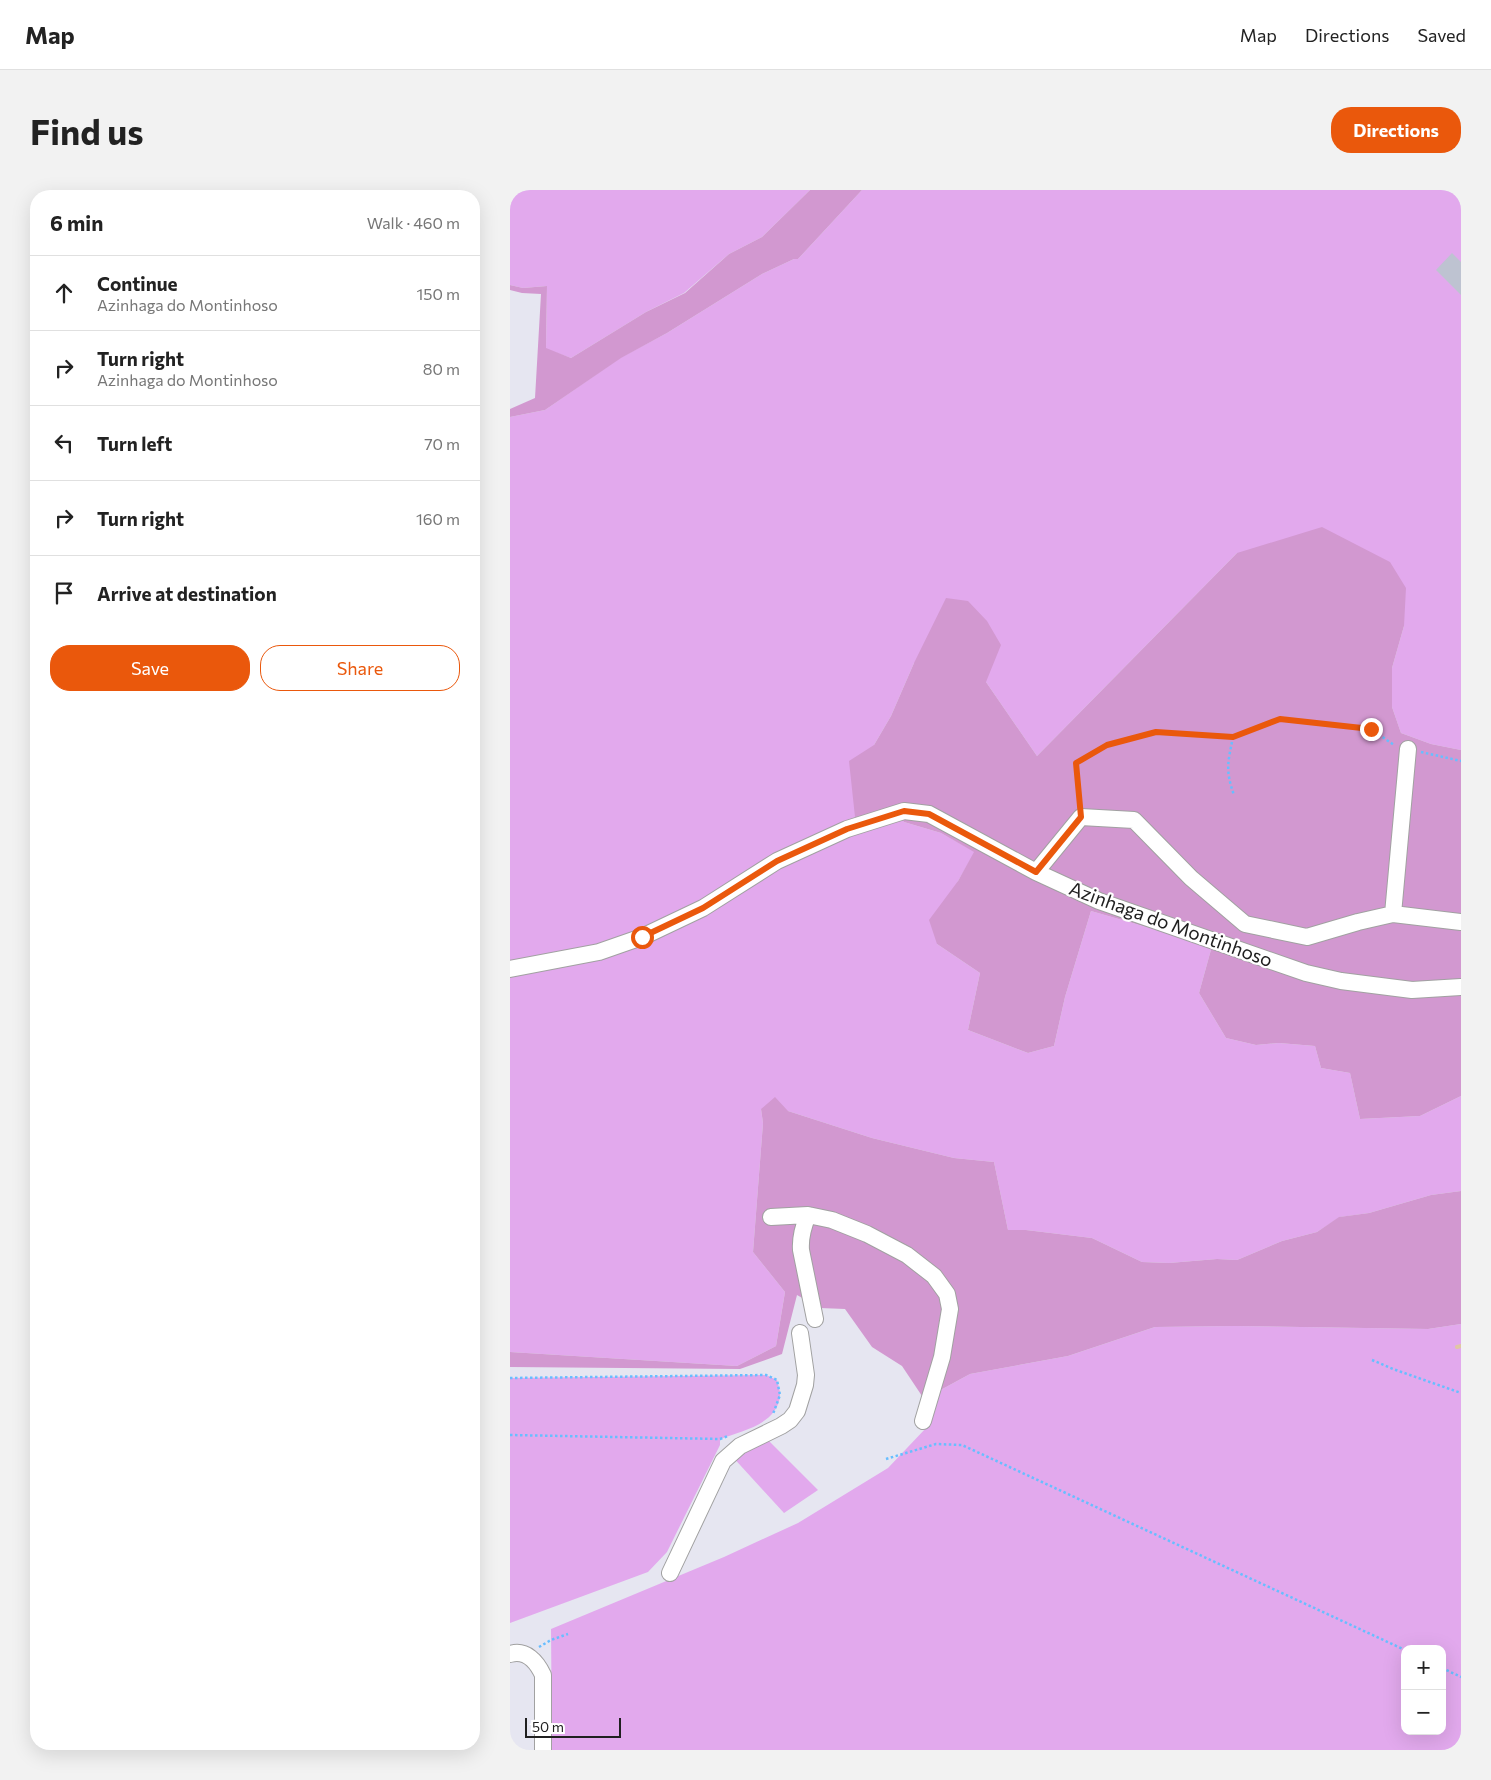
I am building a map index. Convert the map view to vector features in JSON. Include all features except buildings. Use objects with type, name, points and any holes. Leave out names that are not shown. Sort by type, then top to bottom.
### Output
[{"type":"street","points":[[1393,914],[1408,749]]},
{"type":"street","name":"Azinhaga do Montinhoso","points":[[510,968],[599,952],[642,937],[703,908],[777,861],[847,829],[904,811],[929,814],[1036,872],[1099,901],[1306,972],[1341,981],[1412,990],[1461,987]]},
{"type":"street","points":[[1036,872],[1081,817],[1134,820],[1191,878],[1245,924],[1307,937],[1393,914],[1461,922]]},
{"type":"street","points":[[771,1217],[808,1215],[832,1220],[867,1234],[907,1256],[934,1276],[947,1294],[950,1309],[942,1356],[923,1420]]},
{"type":"street","points":[[808,1215],[803,1227],[800,1244],[815,1320]]},
{"type":"street","points":[[670,1573],[723,1461],[740,1446],[790,1420],[797,1410],[805,1386],[806,1375],[800,1333]]},
{"type":"street","points":[[510,1654],[514,1652],[527,1655],[537,1664],[542,1675],[543,1750]]},
{"type":"path","points":[[1081,817],[1076,763],[1107,745],[1156,732],[1233,737],[1280,719],[1371,729],[1398,748],[1461,761]]},
{"type":"path","points":[[1233,737],[1227,766],[1234,795]]},
{"type":"path","points":[[1372,1360],[1461,1393]]},
{"type":"path","points":[[510,1378],[766,1375],[777,1380],[780,1396],[774,1413],[766,1418]]},
{"type":"path","points":[[510,1435],[720,1439],[736,1434]]},
{"type":"path","points":[[886,1459],[936,1444],[962,1445],[1401,1648]]},
{"type":"path","points":[[527,1655],[551,1640],[568,1634]]},
{"type":"path","points":[[1446,1670],[1461,1677]]},
{"type":"shaded area","points":[[510,190],[810,190],[762,237],[729,254],[684,293],[646,312],[571,358],[546,349],[547,286],[523,288],[510,285]]},
{"type":"shaded area","points":[[810,190],[862,190],[798,259],[794,259],[762,274],[667,333],[621,358],[545,410],[510,417],[510,409],[535,398],[541,294],[510,290],[510,285],[523,288],[547,286],[546,348],[571,358],[646,312],[685,293],[729,254],[762,237]]},
{"type":"shaded area","points":[[862,190],[1461,190],[1461,750],[1431,744],[1401,733],[1392,707],[1392,668],[1404,626],[1237,553],[1037,756],[986,682],[914,663],[891,716],[874,745],[904,822],[941,833],[975,852],[958,881],[937,944],[980,973],[968,1030],[1028,1053],[1054,1046],[1065,997],[1091,911],[1212,946],[1199,993],[1226,1038],[1256,1045],[1279,1043],[1315,1046],[1321,1068],[1350,1073],[1360,1119],[1420,1116],[1461,1096],[1461,1191],[1431,1195],[1369,1213],[1340,1217],[1317,1232],[1282,1241],[1237,1260],[1217,1259],[1169,1263],[1142,1262],[1092,1238],[1026,1230],[1008,1230],[994,1162],[954,1158],[872,1138],[788,1111],[761,1109],[763,1123],[753,1252],[785,1292],[776,1346],[737,1366],[510,1352],[510,417],[545,410],[620,358],[667,333],[762,274],[794,259],[798,259]]},
{"type":"shaded area","points":[[1322,527],[1390,562],[1406,588],[1404,626],[1392,668],[1392,707],[1401,733],[1431,744],[1461,750],[1461,1096],[1420,1116],[1360,1119],[1350,1073],[1321,1068],[1315,1046],[1279,1043],[1256,1045],[1226,1038],[1199,993],[1212,946],[1091,911],[1065,997],[1054,1046],[1028,1053],[968,1030],[980,973],[937,944],[929,920],[958,881],[974,852],[941,833],[904,822],[900,815],[855,817],[849,761],[874,745],[891,716],[914,663],[946,598],[968,601],[987,621],[1001,645],[986,682],[1037,756],[1237,553]]},
{"type":"shaded area","points":[[775,1097],[788,1111],[872,1138],[954,1158],[994,1162],[1008,1230],[1026,1230],[1092,1238],[1142,1262],[1169,1263],[1217,1259],[1237,1260],[1282,1241],[1317,1232],[1339,1217],[1369,1213],[1431,1195],[1461,1191],[1461,1324],[1428,1329],[1235,1326],[1155,1327],[1068,1356],[970,1374],[924,1399],[902,1366],[872,1347],[845,1309],[820,1308],[797,1295],[782,1354],[740,1369],[510,1367],[510,1352],[737,1366],[776,1346],[785,1292],[753,1252],[763,1123],[761,1109]]},
{"type":"shaded area","points":[[1461,1324],[1461,1750],[552,1750],[551,1629],[724,1557],[798,1523],[888,1468],[926,1428],[924,1399],[970,1374],[1068,1356],[1155,1327],[1235,1326],[1428,1329]]},
{"type":"shaded area","points":[[766,1375],[777,1380],[780,1395],[778,1405],[766,1420],[758,1425],[720,1439],[720,1445],[667,1552],[648,1572],[510,1623],[510,1378]]},
{"type":"shaded area","points":[[763,1435],[818,1490],[784,1513],[730,1454]]},
{"type":"waterway","points":[[1457,1347],[1461,1346]]},
{"type":"route","points":[[642,937],[703,908],[777,861],[847,829],[904,811],[929,814],[1036,872],[1081,817],[1076,763],[1107,745],[1156,732],[1233,737],[1280,719],[1371,729]]}]
